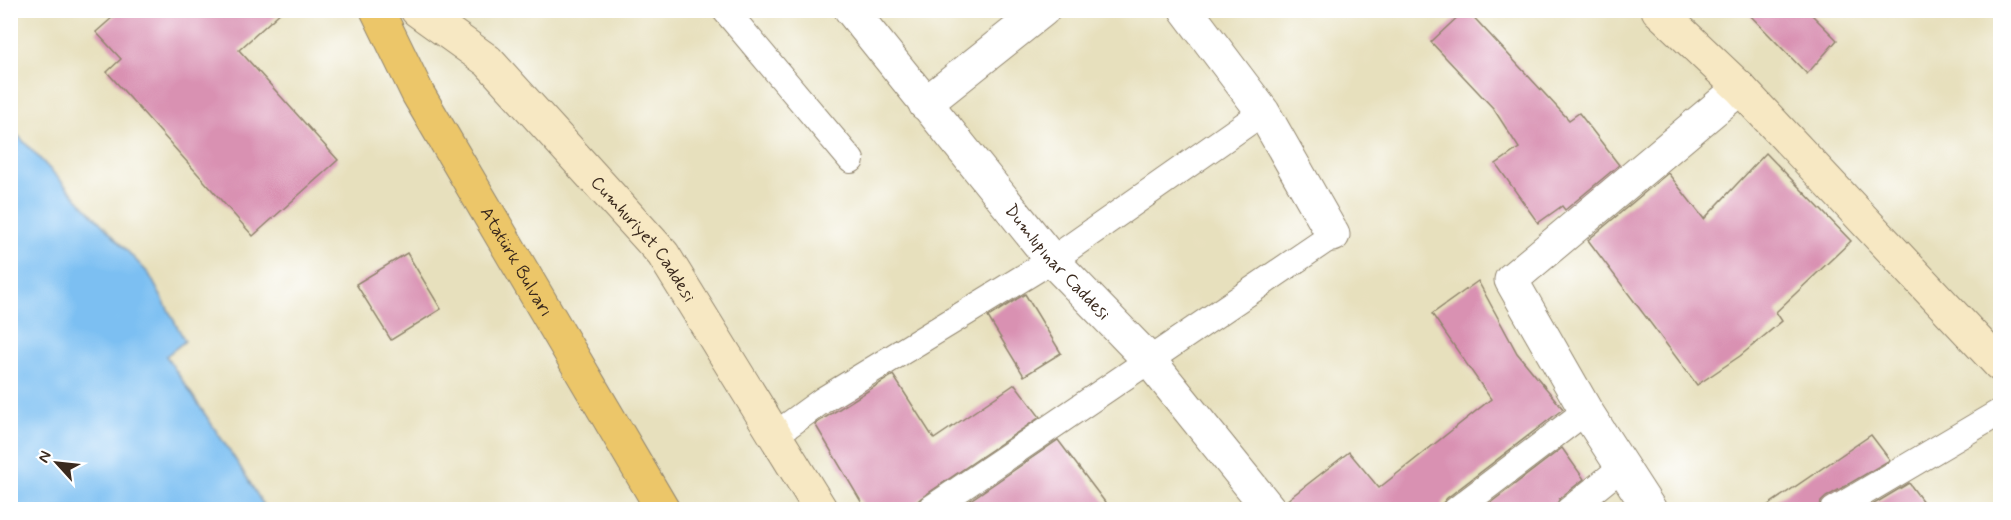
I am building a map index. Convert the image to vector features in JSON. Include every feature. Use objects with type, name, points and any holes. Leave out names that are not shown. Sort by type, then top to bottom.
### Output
[{"type":"main road","name":"Atatürk Bulvarı","points":[[377,10],[418,94],[663,510]]},
{"type":"main road","name":"Cumhuriyet Caddesi","points":[[417,10],[488,61],[663,254],[821,510]]},
{"type":"main road","points":[[1658,10],[1740,88],[2001,364]]},
{"type":"street","name":"Dumlupınar Caddesi","points":[[850,10],[1052,260],[1149,360],[1270,510]]},
{"type":"street","points":[[925,104],[1043,10]]},
{"type":"street","points":[[1186,10],[1263,112],[1333,235]]},
{"type":"street","points":[[1650,510],[1586,411],[1511,280],[1740,88]]},
{"type":"lane","points":[[725,10],[851,160]]},
{"type":"lane","points":[[775,435],[823,400],[1052,260],[1263,112]]},
{"type":"lane","points":[[929,510],[1333,235]]},
{"type":"lane","points":[[1455,510],[1586,411]]},
{"type":"lane","points":[[1834,510],[2001,412]]},
{"type":"lane","points":[[1569,510],[1622,467]]},
{"type":"water","points":[[10,127],[149,274],[185,341],[166,356],[266,509],[11,509]]},
{"type":"building","points":[[121,10],[283,10],[239,50],[338,160],[253,236],[107,72],[121,59],[96,32]]},
{"type":"building","points":[[1465,10],[1569,120],[1579,113],[1619,165],[1565,210],[1562,206],[1538,223],[1496,164],[1519,148],[1493,108],[1431,42]]},
{"type":"building","points":[[1745,10],[1807,10],[1837,40],[1807,74]]},
{"type":"building","points":[[1766,153],[1851,241],[1776,312],[1782,321],[1740,356],[1697,385],[1588,240],[1668,173],[1704,219]]},
{"type":"building","points":[[407,253],[441,309],[391,340],[356,284]]},
{"type":"building","points":[[1478,281],[1517,353],[1563,409],[1447,498],[1441,510],[1288,510],[1286,501],[1349,452],[1379,488],[1491,399],[1432,314]]},
{"type":"building","points":[[1025,294],[1061,353],[1024,376],[988,317]]},
{"type":"building","points":[[893,375],[934,439],[1015,384],[1040,417],[921,498],[914,510],[866,510],[815,424]]},
{"type":"building","points":[[1871,435],[1890,460],[1826,497],[1821,502],[1819,510],[1761,510]]},
{"type":"building","points":[[1058,440],[1111,510],[956,510]]},
{"type":"building","points":[[1562,448],[1584,479],[1560,498],[1554,510],[1481,510]]},
{"type":"building","points":[[1909,483],[1929,510],[1864,510]]}]
